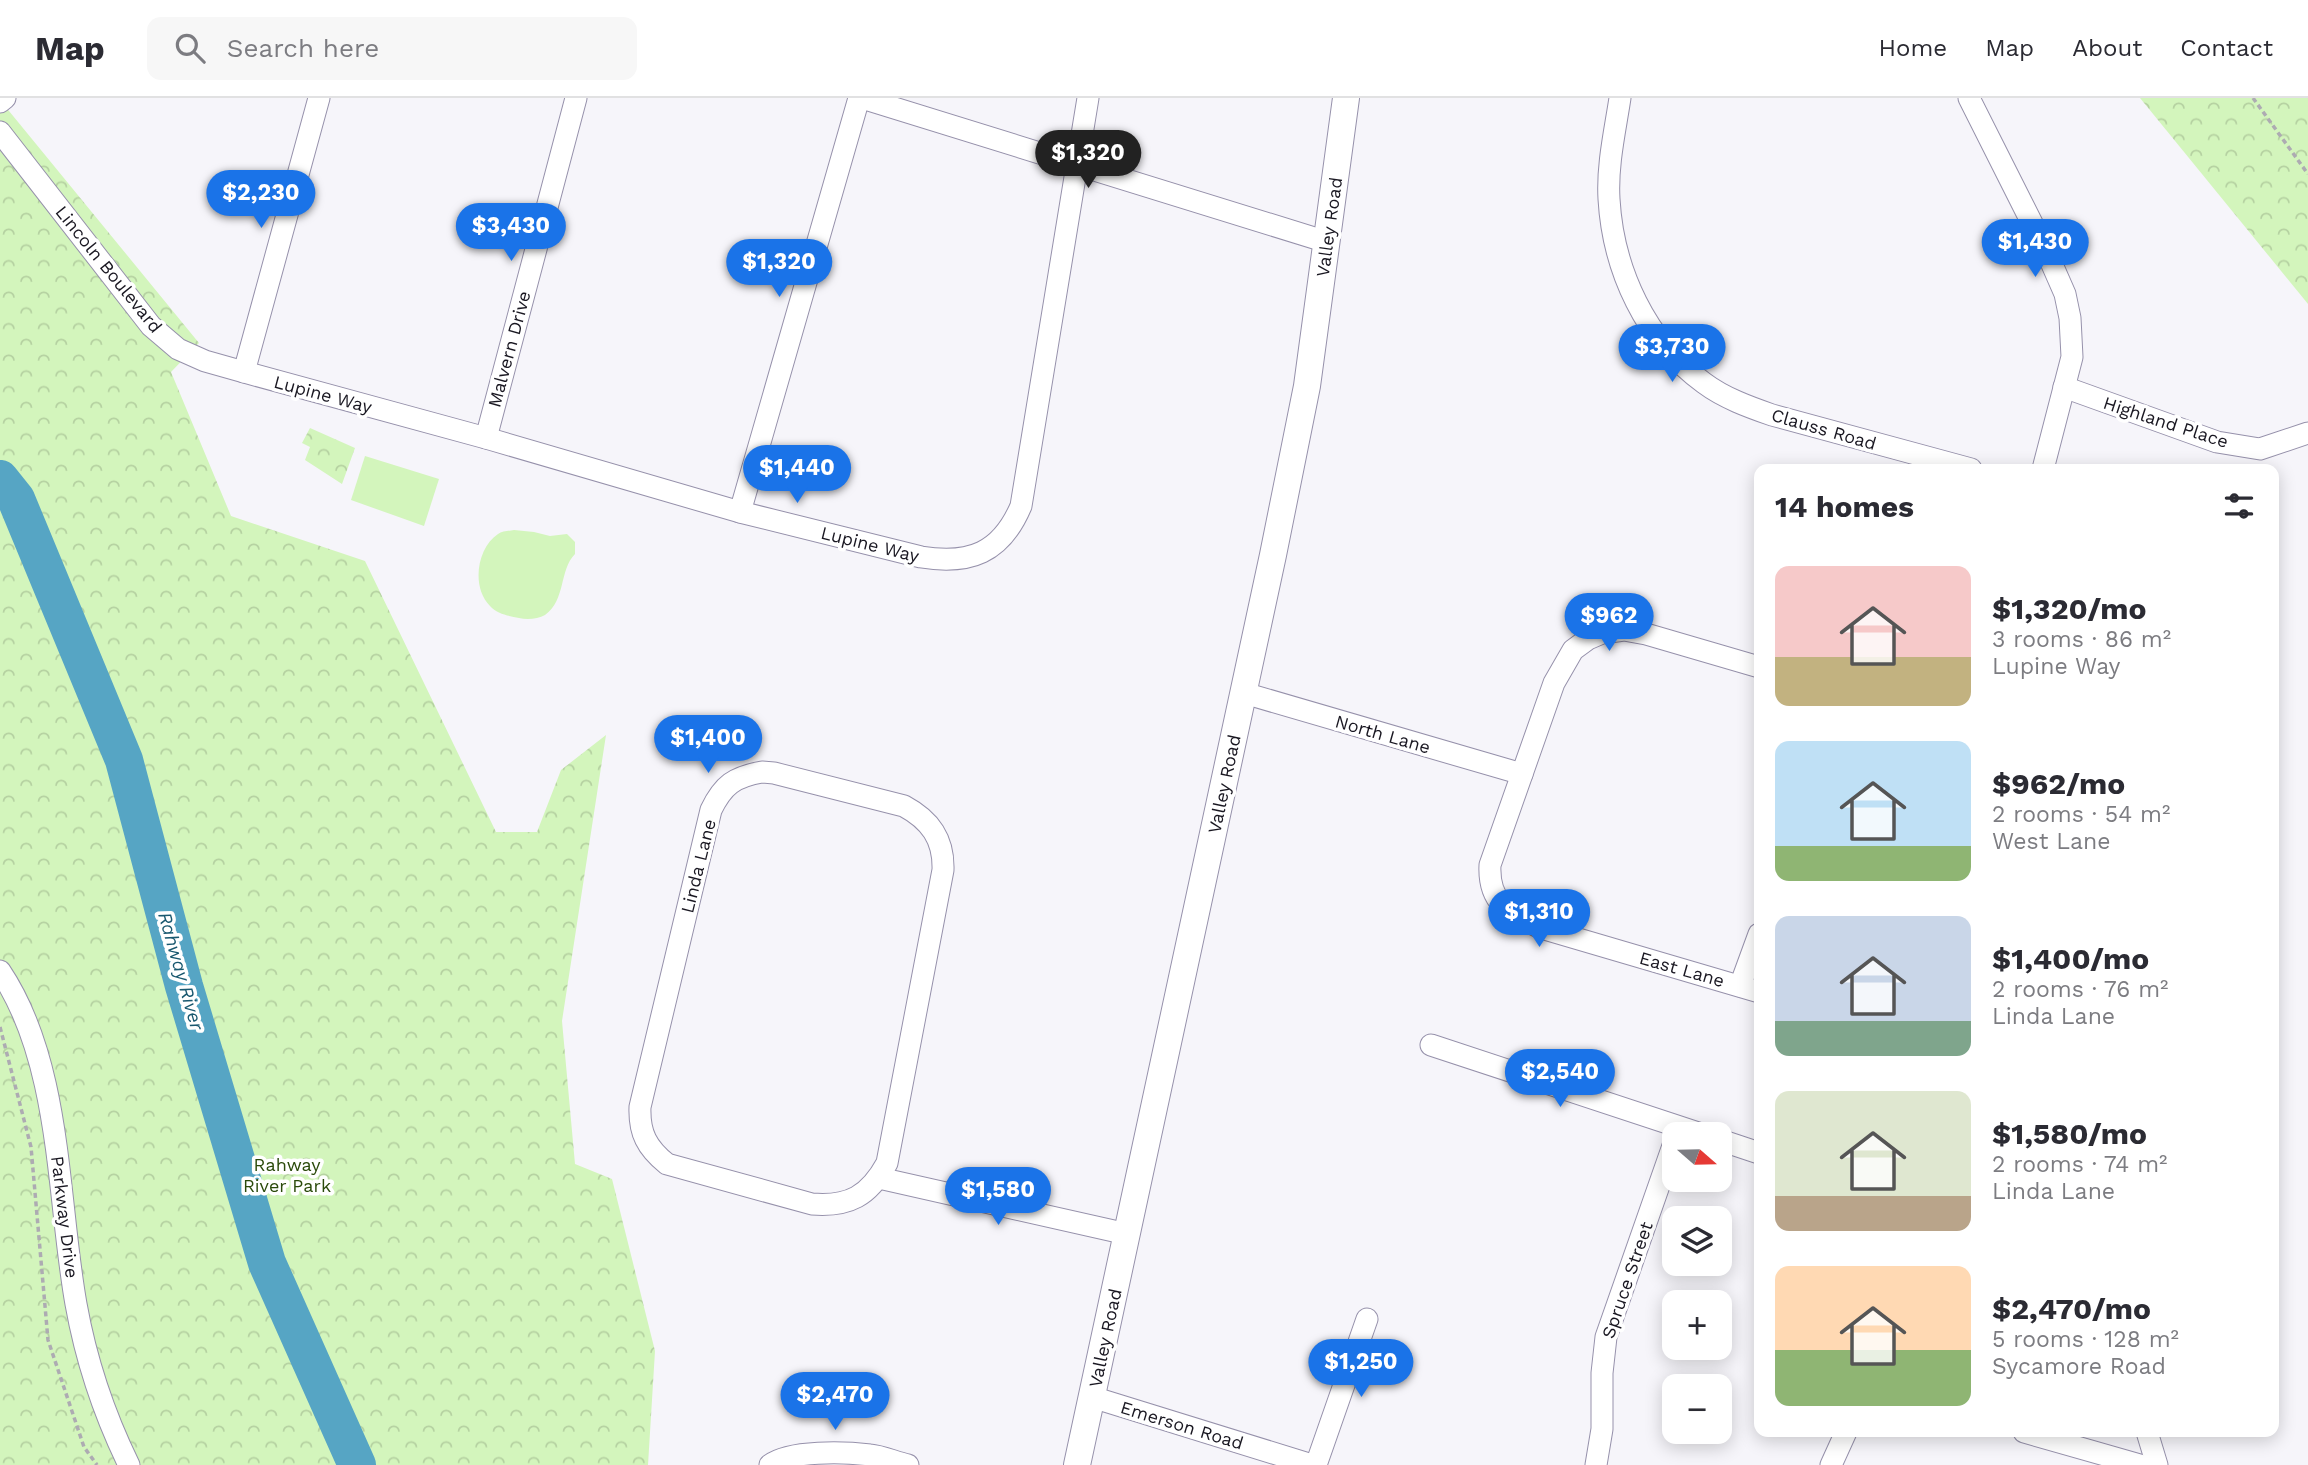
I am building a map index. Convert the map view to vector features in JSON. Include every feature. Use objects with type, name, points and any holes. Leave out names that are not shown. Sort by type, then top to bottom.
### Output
[{"type":"street","points":[[0,102],[5,98]]},
{"type":"street","points":[[244,372],[319,98]]},
{"type":"street","name":"Malvern Drive","points":[[486,438],[576,98]]},
{"type":"street","points":[[740,512],[861,98],[1327,242]]},
{"type":"street","name":"Lupine Way","points":[[244,372],[486,438],[740,512],[921,557],[946,561],[978,554],[1005,534],[1018,513],[1025,488],[1088,98]]},
{"type":"street","name":"Valley Road","points":[[1077,1465],[1244,693],[1307,386],[1346,98]]},
{"type":"street","name":"Clauss Road","points":[[1620,98],[1611,153],[1609,198],[1613,234],[1623,272],[1637,306],[1678,362],[1706,384],[1761,411],[1952,464]]},
{"type":"street","points":[[1969,98],[2014,184],[2065,294],[2070,318],[2072,357],[2044,464]]},
{"type":"street","name":"Lincoln Boulevard","points":[[0,132],[151,326],[178,349],[244,372]]},
{"type":"street","name":"Highland Place","points":[[2064,387],[2217,442],[2260,449],[2308,433]]},
{"type":"street","name":"East Lane","points":[[1750,989],[1541,928],[1510,913],[1498,901],[1490,880],[1490,865],[1554,683],[1573,650],[1602,633],[1624,630],[1754,666]]},
{"type":"street","name":"North Lane","points":[[1244,693],[1522,774]]},
{"type":"street","name":"Linda Lane","points":[[774,773],[904,806],[920,815],[933,828],[941,845],[943,870],[890,1149],[887,1163],[879,1178],[868,1190],[851,1201],[831,1205],[811,1204],[667,1164],[653,1153],[644,1140],[639,1124],[640,1107],[711,810],[718,795],[730,783],[745,775],[774,773]]},
{"type":"street","points":[[1750,989],[1754,965]]},
{"type":"street","name":"Parkway Drive","points":[[0,971],[16,994],[35,1045],[52,1118],[76,1304],[93,1378],[113,1434],[129,1465]]},
{"type":"street","points":[[1431,1045],[1662,1129]]},
{"type":"street","points":[[1732,1144],[1754,1151]]},
{"type":"street","name":"Spruce Street","points":[[1596,1465],[1602,1429],[1602,1374],[1606,1337],[1662,1177]]},
{"type":"street","points":[[879,1178],[1127,1234]]},
{"type":"street","points":[[1314,1465],[1367,1319]]},
{"type":"street","name":"Emerson Road","points":[[1092,1397],[1314,1465]]},
{"type":"street","points":[[1831,1465],[1844,1437]]},
{"type":"street","points":[[2042,1437],[2140,1465]]},
{"type":"street","points":[[2149,1437],[2157,1465]]},
{"type":"street","points":[[770,1465],[775,1461],[800,1455],[840,1453],[872,1455],[908,1465]]},
{"type":"path","points":[[2253,98],[2308,174]]},
{"type":"path","points":[[0,1027],[31,1147],[48,1340],[84,1447],[97,1465]]},
{"type":"green space","points":[[2140,98],[2308,98],[2308,304]]},
{"type":"green space","name":"Rahway River Park","points":[[0,100],[199,343],[171,372],[231,516],[365,561],[496,832],[537,832],[561,770],[606,735],[562,1021],[575,1164],[612,1179],[655,1351],[648,1465],[0,1465]]},
{"type":"green space","points":[[310,428],[355,448],[342,484],[305,460],[310,447],[302,443]]},
{"type":"green space","points":[[365,456],[439,479],[424,526],[351,500]]},
{"type":"green space","points":[[514,530],[550,536],[567,534],[575,542],[575,554],[552,609],[545,615],[532,619],[522,619],[493,609],[480,589],[479,568],[485,548],[498,534]]},
{"type":"waterway","name":"Rahway River","points":[[0,479],[16,499],[124,760],[184,986],[267,1263],[357,1465]]}]
